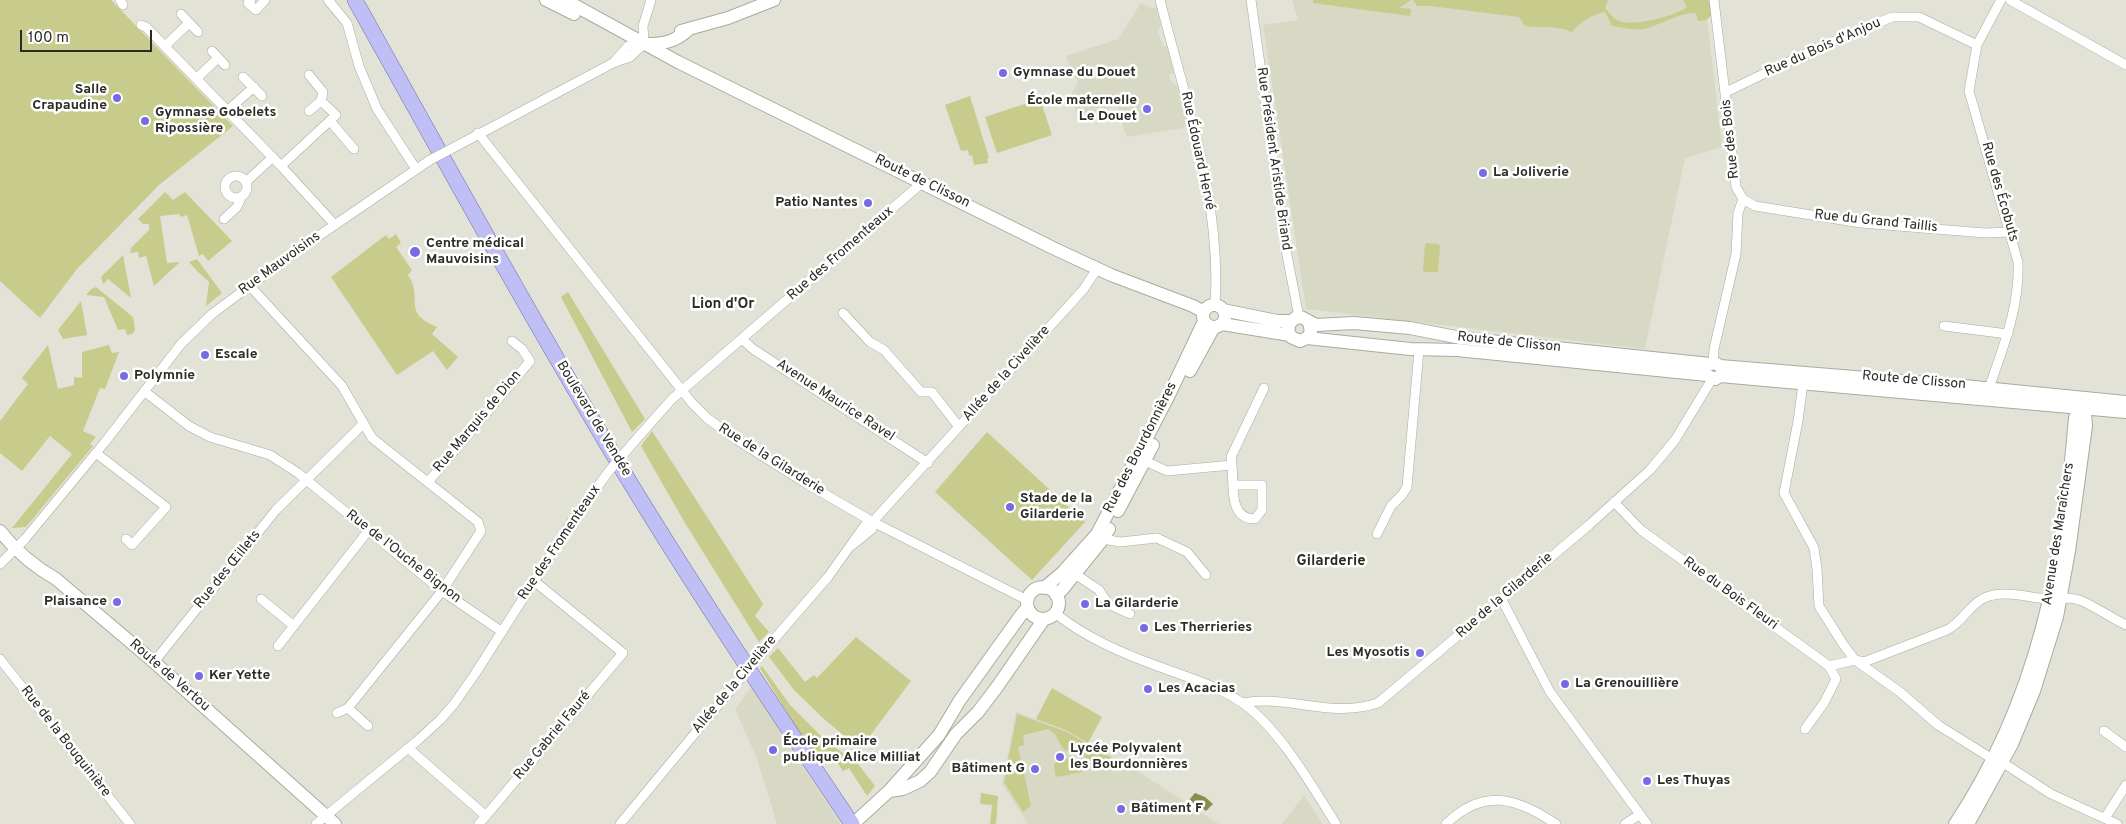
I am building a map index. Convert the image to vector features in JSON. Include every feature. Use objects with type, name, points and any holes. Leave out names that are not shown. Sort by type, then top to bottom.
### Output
[{"type":"main road","name":"Boulevard de Vendée","points":[[355,0],[530,312],[624,471],[722,628],[853,824]]},
{"type":"main road","name":"Route de Clisson","points":[[546,0],[612,33],[644,44]]},
{"type":"main road","name":"Route de Clisson","points":[[565,0],[610,23],[644,44],[1097,269],[1193,306],[1211,321],[1290,335]]},
{"type":"main road","points":[[644,44],[667,43],[676,40],[688,29],[728,18],[774,0]]},
{"type":"main road","points":[[1208,307],[1219,308],[1225,318],[1211,321],[1208,307]]},
{"type":"main road","name":"Route de Clisson","points":[[1219,308],[1269,320],[1300,320],[1316,324],[1354,323],[1410,328],[1461,338],[1714,370],[1803,384],[1988,394],[2092,397],[2099,405],[2126,412]]},
{"type":"main road","points":[[1300,320],[1312,329],[1307,338],[1298,340],[1290,335],[1288,328],[1300,320]]},
{"type":"main road","name":"Rue des Bourdonnières","points":[[1056,595],[1103,539],[1145,461],[1211,321]]},
{"type":"main road","name":"Rue des Bourdonnières","points":[[1044,588],[1062,573],[1097,534],[1169,395],[1211,321]]},
{"type":"main road","name":"Route de Clisson","points":[[1307,338],[1420,350],[1457,350],[1988,394],[2066,407],[2082,412],[2099,405],[2126,402]]},
{"type":"main road","points":[[2073,395],[2082,412]]},
{"type":"main road","name":"Avenue des Maraîchers","points":[[1968,824],[1998,761],[2056,598],[2065,505],[2082,412]]},
{"type":"main road","name":"Route de Vertou","points":[[0,531],[16,548],[44,572],[56,579],[154,662],[326,821]]},
{"type":"main road","points":[[853,824],[886,794],[939,736],[960,700],[1021,615],[1032,591],[1044,588],[1056,595],[1058,605],[1055,613],[1049,618],[1044,619],[1034,616],[1027,604]]},
{"type":"main road","points":[[886,794],[920,781],[930,772],[956,734],[978,712],[997,687],[1044,619]]},
{"type":"main road","name":"Avenue des Maraîchers","points":[[1955,824],[1998,761]]},
{"type":"street","points":[[251,0],[248,3],[256,10],[265,0]]},
{"type":"street","points":[[328,0],[347,23],[359,66],[377,109],[416,169]]},
{"type":"street","points":[[644,44],[644,26],[651,0]]},
{"type":"street","name":"Rue Édouard Hervé","points":[[1160,0],[1195,127],[1204,171],[1213,239],[1219,308]]},
{"type":"street","name":"Rue Président Aristide Briand","points":[[1251,0],[1286,250],[1300,320]]},
{"type":"street","name":"Rue des Bois","points":[[1714,0],[1736,187],[1743,199]]},
{"type":"street","name":"Rue des Écobuts","points":[[1988,394],[2008,334],[2019,274],[2011,232],[1969,91],[1978,45],[2001,0]]},
{"type":"street","points":[[2010,0],[2126,65]]},
{"type":"street","points":[[182,14],[198,32]]},
{"type":"street","name":"Rue du Bois d'Anjou","points":[[1726,92],[1815,49],[1892,17],[1919,17],[1978,45]]},
{"type":"street","points":[[165,46],[189,23]]},
{"type":"street","points":[[140,25],[146,27],[165,46],[335,225]]},
{"type":"street","name":"Rue Mauvoisins","points":[[0,564],[16,548],[96,452],[182,344],[212,314],[335,225],[430,160],[613,63],[630,57],[644,44]]},
{"type":"street","points":[[196,78],[218,58]]},
{"type":"street","points":[[309,75],[323,92],[321,101],[309,111]]},
{"type":"street","points":[[244,77],[262,96]]},
{"type":"street","points":[[228,111],[254,87]]},
{"type":"street","points":[[281,166],[336,115],[321,101]]},
{"type":"street","points":[[330,120],[354,149]]},
{"type":"street","name":"Rue de la Gilarderie","points":[[475,135],[698,410],[736,440],[873,522],[1027,604]]},
{"type":"street","points":[[247,181],[273,158]]},
{"type":"street","points":[[224,219],[237,207],[248,189],[247,181],[234,176],[225,185],[226,193],[229,197],[241,198]]},
{"type":"street","name":"Rue des Fromenteaux","points":[[326,821],[440,720],[462,694],[571,523],[609,472],[669,403],[923,182]]},
{"type":"street","points":[[1714,370],[1714,348],[1736,254],[1738,213],[1743,199]]},
{"type":"street","name":"Rue du Grand Taillis","points":[[1743,199],[1755,206],[1861,224],[1985,233],[2011,232]]},
{"type":"street","name":"Allée de la Civelière","points":[[620,824],[851,546],[872,529],[873,522],[1083,290],[1097,269]]},
{"type":"street","points":[[249,286],[342,386],[372,438],[478,522],[481,532],[442,591],[348,708],[337,713]]},
{"type":"street","points":[[843,313],[870,342],[884,350],[921,392],[932,392],[959,427]]},
{"type":"street","points":[[1944,326],[2008,334]]},
{"type":"street","name":"Avenue Maurice Ravel","points":[[742,339],[753,349],[928,463]]},
{"type":"street","name":"Rue Marquis de Dion","points":[[428,482],[530,361],[522,348],[512,341]]},
{"type":"street","points":[[1377,534],[1391,506],[1407,487],[1420,350]]},
{"type":"street","name":"Rue de la Gilarderie","points":[[1243,704],[1262,701],[1344,710],[1378,703],[1650,470],[1675,440],[1714,370]]},
{"type":"street","points":[[1803,384],[1784,493],[1814,548],[1819,606],[1855,660],[1900,692],[1938,725],[2051,794],[2117,824]]},
{"type":"street","points":[[1234,485],[1262,485],[1262,510],[1255,519],[1247,519],[1241,516],[1235,506],[1231,457],[1264,388]]},
{"type":"street","name":"Rue de l'Ouche Bignon","points":[[144,391],[190,426],[210,436],[270,455],[306,480],[442,591],[501,631]]},
{"type":"street","name":"Rue des Œillets","points":[[154,662],[276,510],[363,424]]},
{"type":"street","points":[[96,452],[166,507],[132,545],[126,539]]},
{"type":"street","points":[[1145,461],[1167,471],[1232,465]]},
{"type":"street","name":"Rue du Bois Fleuri","points":[[1614,502],[1641,530],[1829,666]]},
{"type":"street","points":[[278,646],[368,531]]},
{"type":"street","points":[[1103,539],[1120,542],[1157,538],[1187,552],[1206,576]]},
{"type":"street","points":[[1075,574],[1099,590],[1108,604],[1130,614]]},
{"type":"street","name":"Rue Gabriel Fauré","points":[[480,824],[623,653],[534,581]]},
{"type":"street","points":[[1805,730],[1824,703],[1836,678],[1829,666],[1855,660],[1864,662],[1947,630],[1958,624],[1977,602],[1991,595],[2082,601],[2126,625]]},
{"type":"street","points":[[1501,598],[1547,688],[1647,824]]},
{"type":"street","points":[[261,599],[294,626]]},
{"type":"street","points":[[1055,613],[1069,623],[1118,650],[1218,688],[1243,704],[1268,725],[1336,824]]},
{"type":"street","name":"Rue de la Bouquinière","points":[[0,659],[130,824]]},
{"type":"street","points":[[348,708],[368,726]]},
{"type":"street","points":[[2104,731],[2126,747]]},
{"type":"street","points":[[408,748],[486,816]]},
{"type":"street","points":[[2105,818],[2126,784]]},
{"type":"street","points":[[1446,824],[1468,807],[1500,800],[1528,806],[1556,824]]},
{"type":"street","points":[[1625,824],[1639,815]]},
{"type":"shaded area","points":[[0,0],[111,0],[233,126],[159,185],[77,269],[40,318],[0,281]]},
{"type":"shaded area","name":"La Joliverie","points":[[1292,0],[1705,0],[1722,147],[1685,158],[1645,349],[1306,309],[1263,25],[1298,20]]},
{"type":"shaded area","points":[[1313,0],[1411,0],[1399,8],[1411,9],[1410,16],[1313,3]]},
{"type":"shaded area","points":[[1413,0],[1608,0],[1605,8],[1615,19],[1634,23],[1654,20],[1673,14],[1687,7],[1683,0],[1708,0],[1712,4],[1712,15],[1706,20],[1698,21],[1696,13],[1690,13],[1636,30],[1612,26],[1605,12],[1587,19],[1572,32],[1554,28],[1525,26],[1519,17],[1431,6],[1417,6]]},
{"type":"shaded area","points":[[1141,3],[1152,8],[1156,7],[1161,26],[1158,32],[1163,47],[1167,46],[1174,73],[1169,75],[1171,82],[1178,86],[1189,123],[1183,128],[1127,137],[1116,106],[1078,118],[1071,95],[1078,82],[1070,70],[1066,56],[1118,39]]},
{"type":"shaded area","points":[[970,96],[989,158],[987,159],[988,163],[974,165],[972,155],[969,156],[968,150],[961,151],[945,105]]},
{"type":"shaded area","points":[[1040,99],[1052,135],[997,153],[985,117]]},
{"type":"shaded area","points":[[165,192],[173,200],[185,192],[232,241],[208,261],[203,254],[199,256],[187,215],[181,217],[179,214],[160,216],[167,263],[180,262],[154,286],[146,256],[139,258],[138,252],[130,253],[131,248],[149,230],[149,224],[143,224],[138,219]]},
{"type":"shaded area","points":[[396,234],[401,243],[396,247],[412,270],[408,275],[414,291],[416,310],[426,321],[437,327],[432,334],[458,357],[447,370],[433,351],[397,375],[331,277],[386,235],[389,239]]},
{"type":"shaded area","points":[[1425,244],[1440,246],[1438,272],[1425,272],[1423,270]]},
{"type":"shaded area","points":[[123,255],[131,298],[108,279],[103,284],[101,277]]},
{"type":"shaded area","points":[[197,259],[222,293],[206,306],[209,282],[189,262]]},
{"type":"shaded area","points":[[96,287],[133,317],[135,330],[132,334],[127,335],[125,329],[118,330],[104,297],[86,295],[91,289]]},
{"type":"shaded area","points":[[568,292],[645,419],[632,432],[561,297]]},
{"type":"shaded area","points":[[81,301],[87,335],[63,339],[58,330]]},
{"type":"shaded area","points":[[48,345],[58,389],[74,385],[74,377],[82,378],[82,352],[109,345],[112,353],[119,352],[105,389],[100,388],[83,431],[96,437],[90,444],[93,446],[26,527],[12,528],[72,454],[50,436],[22,471],[0,453],[0,421],[28,384],[22,378]]},
{"type":"shaded area","points":[[652,431],[763,604],[755,616],[769,632],[759,642],[685,523],[641,446]]},
{"type":"shaded area","name":"Stade de la Gilarderie","points":[[987,432],[1085,522],[1032,580],[935,492]]},
{"type":"shaded area","points":[[856,637],[911,681],[860,749],[824,719],[794,690],[769,657],[778,648],[805,682],[814,675],[817,678]]},
{"type":"shaded area","points":[[762,666],[790,705],[826,741],[858,764],[875,786],[867,796],[849,768],[843,771],[832,755],[818,763],[760,668]]},
{"type":"shaded area","name":"École primaire publique Alice Milliat","points":[[751,687],[840,823],[777,824],[757,759],[735,709]]},
{"type":"shaded area","points":[[1052,688],[1102,717],[1088,743],[1068,731],[1036,719]]},
{"type":"shaded area","name":"Lycée Polyvalent les Bourdonnières","points":[[1016,712],[1068,731],[1136,770],[1219,824],[1028,824],[1002,784]]},
{"type":"shaded area","points":[[1017,714],[1067,732],[1125,766],[1108,766],[1063,749],[1055,734],[1048,729],[1023,735],[1024,745],[1018,747],[1031,806],[1023,812],[1004,782]]},
{"type":"shaded area","points":[[1062,757],[1074,761],[1081,768],[1081,772],[1058,777],[1055,775],[1054,764]]},
{"type":"shaded area","points":[[981,793],[998,796],[996,824],[990,824],[992,805],[980,804]]},
{"type":"shaded area","points":[[1195,793],[1205,797],[1213,804],[1206,811],[1189,800]]},
{"type":"shaded area","points":[[1304,795],[1323,824],[1282,824]]},
{"type":"place","name":"Gymnase du Douet","points":[[1003,73]]},
{"type":"place","name":"Salle Crapaudine","points":[[117,98]]},
{"type":"place","name":"École maternelle Le Douet","points":[[1147,109]]},
{"type":"place","name":"Gymnase Gobelets Ripossière","points":[[145,121]]},
{"type":"place","name":"La Joliverie","points":[[1483,173]]},
{"type":"place","name":"Patio Nantes","points":[[868,203]]},
{"type":"place","name":"Centre médical Mauvoisins","points":[[415,252]]},
{"type":"place","name":"Escale","points":[[205,355]]},
{"type":"place","name":"Polymnie","points":[[124,376]]},
{"type":"place","name":"Stade de la Gilarderie","points":[[1010,507]]},
{"type":"place","name":"Plaisance","points":[[117,602]]},
{"type":"place","name":"La Gilarderie","points":[[1085,604]]},
{"type":"place","name":"Les Therrieries","points":[[1144,628]]},
{"type":"place","name":"Les Myosotis","points":[[1420,653]]},
{"type":"place","name":"Ker Yette","points":[[199,676]]},
{"type":"place","name":"La Grenouillière","points":[[1565,684]]},
{"type":"place","name":"Les Acacias","points":[[1148,689]]},
{"type":"place","name":"École primaire publique Alice Milliat","points":[[773,750]]},
{"type":"place","name":"Lycée Polyvalent les Bourdonnières","points":[[1060,757]]},
{"type":"place","name":"Bâtiment G","points":[[1035,769]]},
{"type":"place","name":"Les Thuyas","points":[[1647,781]]},
{"type":"place","name":"Bâtiment F","points":[[1121,809]]},
{"type":"district","name":"Lion d'Or","points":[[723,305]]},
{"type":"district","name":"Gilarderie","points":[[1331,562]]}]
